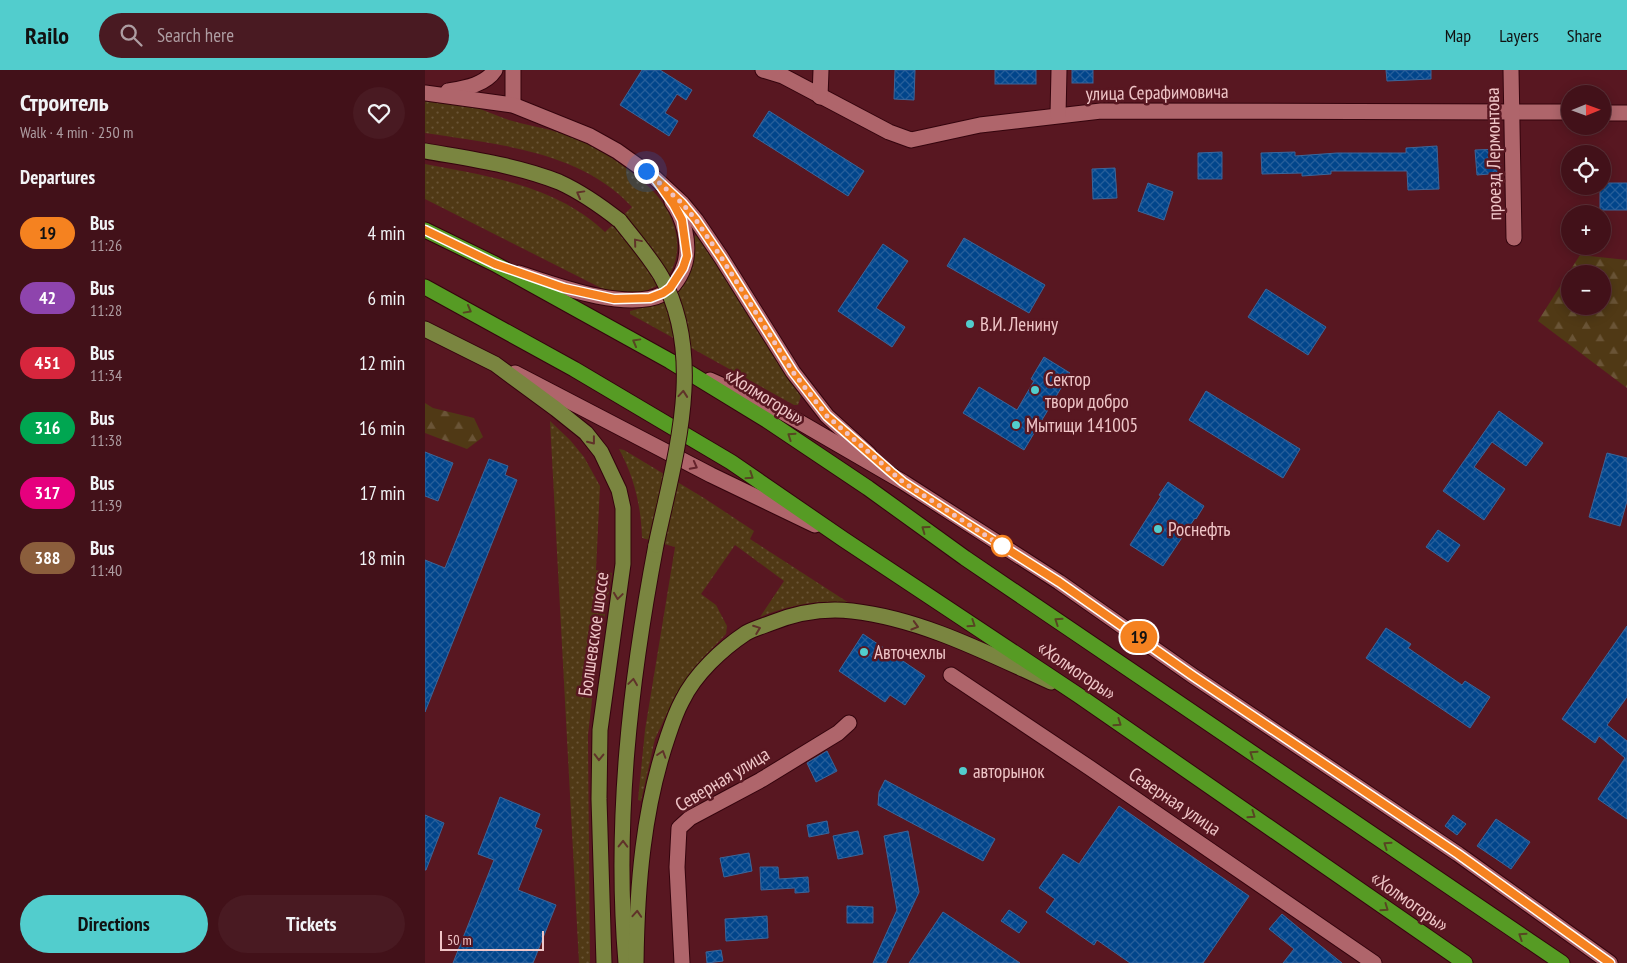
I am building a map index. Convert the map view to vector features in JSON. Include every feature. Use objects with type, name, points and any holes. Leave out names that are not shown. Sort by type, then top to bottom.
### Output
[{"type":"highway","name":"«Холмогоры»","points":[[425,230],[495,264],[670,361],[768,420],[973,563],[1562,963]]},
{"type":"highway","name":"«Холмогоры»","points":[[425,287],[573,370],[723,458],[1078,695],[1465,963]]},
{"type":"main road","points":[[425,151],[525,170],[560,183],[596,202],[620,221],[646,253],[661,276],[679,323],[683,350],[684,378],[681,413],[675,457],[643,612],[631,696],[622,870],[626,963]]},
{"type":"main road","name":"Болшевское шоссе","points":[[425,329],[495,364],[556,408],[586,433],[601,452],[619,490],[623,508],[623,564],[600,730],[599,799],[603,963]]},
{"type":"main road","points":[[636,963],[643,843],[650,799],[661,756],[682,700],[701,674],[719,655],[747,632],[802,613],[832,610],[875,615],[918,626],[964,642],[1078,695]]},
{"type":"street","points":[[427,93],[474,86],[491,76],[495,70]]},
{"type":"street","points":[[513,70],[513,105]]},
{"type":"street","name":"улица Серафимовича","points":[[763,70],[783,76],[889,132],[911,140],[981,124],[1101,111],[1561,112]]},
{"type":"street","points":[[820,97],[821,70]]},
{"type":"street","points":[[1058,115],[1059,70]]},
{"type":"street","name":"проезд Лермонтова","points":[[1511,70],[1514,238]]},
{"type":"street","points":[[427,93],[513,105],[590,136],[624,156],[655,178],[682,203],[696,220],[793,372],[827,416],[903,482]]},
{"type":"street","points":[[1611,112],[1627,113]]},
{"type":"street","points":[[495,264],[564,288],[614,299],[642,298],[663,293],[677,280],[687,256],[682,220],[655,178]]},
{"type":"street","points":[[670,361],[784,413],[903,482],[1059,582],[1193,676],[1458,854],[1610,963]]},
{"type":"street","points":[[495,364],[711,475],[843,539]]},
{"type":"street","name":"Северная улица","points":[[951,675],[1091,768],[1374,963]]},
{"type":"street","name":"Северная улица","points":[[682,963],[677,867],[679,828],[691,818],[761,780],[838,733],[849,723]]},
{"type":"green space","points":[[425,99],[469,105],[509,120],[573,137],[622,165],[653,191],[668,211],[676,231],[677,250],[673,268],[663,281],[647,290],[626,293],[601,288],[425,199],[425,164],[473,173],[544,193],[586,216],[605,232],[632,207],[611,188],[588,173],[563,162],[508,146],[425,133]]},
{"type":"green space","points":[[696,235],[801,396],[798,405],[794,405],[630,314],[630,311],[664,302]]},
{"type":"green space","points":[[1580,255],[1627,260],[1627,388],[1538,321],[1561,285],[1561,315],[1611,315],[1611,265],[1574,265]]},
{"type":"green space","points":[[425,403],[433,408],[474,418],[483,437],[467,449],[425,433]]},
{"type":"green space","points":[[550,421],[584,457],[600,486],[596,570],[612,573],[595,674],[588,735],[590,963],[579,963]]},
{"type":"green space","points":[[619,449],[624,450],[704,498],[754,531],[750,539],[849,603],[803,604],[760,617],[784,581],[735,545],[701,594],[716,605],[727,626],[726,634],[703,658],[676,694],[655,739],[641,801],[638,800],[645,730],[675,547],[642,538],[636,492],[629,470]]},
{"type":"building","points":[[642,70],[660,70],[692,90],[686,100],[677,94],[665,113],[678,121],[669,136],[620,105]]},
{"type":"building","points":[[895,70],[915,70],[914,100],[894,99]]},
{"type":"building","points":[[995,70],[1036,70],[1036,84],[995,84]]},
{"type":"building","points":[[1072,70],[1093,70],[1093,83],[1072,83]]},
{"type":"building","points":[[1386,70],[1431,70],[1431,79],[1387,81]]},
{"type":"building","points":[[769,111],[864,171],[848,196],[753,136]]},
{"type":"building","points":[[1437,146],[1439,189],[1408,190],[1407,171],[1331,171],[1331,174],[1302,176],[1302,173],[1262,174],[1261,153],[1295,152],[1295,156],[1337,153],[1406,153],[1406,148]]},
{"type":"building","points":[[1500,149],[1501,173],[1477,175],[1475,150]]},
{"type":"building","points":[[1222,152],[1222,179],[1198,179],[1198,153]]},
{"type":"building","points":[[1115,168],[1117,198],[1093,199],[1092,169]]},
{"type":"building","points":[[1148,183],[1173,192],[1164,220],[1138,211]]},
{"type":"building","points":[[1611,183],[1627,183],[1627,210],[1611,210],[1611,205],[1600,205],[1600,195],[1611,195]]},
{"type":"building","points":[[964,238],[1045,285],[1029,313],[947,266]]},
{"type":"building","points":[[883,244],[908,261],[876,308],[905,327],[892,347],[838,311]]},
{"type":"building","points":[[1266,289],[1326,327],[1308,355],[1248,317]]},
{"type":"building","points":[[1044,357],[1070,373],[1024,450],[963,413],[979,387],[1017,410],[1034,381],[1031,379]]},
{"type":"building","points":[[1206,391],[1300,449],[1283,478],[1189,420]]},
{"type":"building","points":[[1499,411],[1543,443],[1526,466],[1492,442],[1474,467],[1505,489],[1484,520],[1443,491]]},
{"type":"building","points":[[425,452],[453,463],[438,501],[425,496]]},
{"type":"building","points":[[1607,453],[1627,458],[1627,501],[1620,526],[1589,517]]},
{"type":"building","points":[[489,459],[508,466],[505,475],[517,480],[425,712],[425,560],[445,568]]},
{"type":"building","points":[[1168,482],[1204,506],[1163,566],[1130,545]]},
{"type":"building","points":[[1438,530],[1460,545],[1448,562],[1426,547]]},
{"type":"building","points":[[1627,626],[1627,697],[1607,725],[1627,741],[1627,819],[1598,799],[1625,758],[1599,736],[1595,743],[1562,719]]},
{"type":"building","points":[[1386,628],[1411,644],[1408,648],[1462,685],[1465,681],[1490,697],[1470,728],[1366,658]]},
{"type":"building","points":[[863,634],[925,676],[905,705],[890,695],[885,702],[839,671]]},
{"type":"building","points":[[827,751],[837,771],[816,782],[807,763]]},
{"type":"building","points":[[885,780],[995,839],[983,861],[878,805],[879,792]]},
{"type":"building","points":[[500,797],[540,814],[535,827],[542,830],[518,890],[556,905],[533,963],[453,963],[494,860],[478,854]]},
{"type":"building","points":[[1119,806],[1249,896],[1203,963],[1130,963],[1097,940],[1094,945],[1046,912],[1055,899],[1039,888],[1063,854],[1079,864]]},
{"type":"building","points":[[425,815],[444,823],[426,870],[425,870]]},
{"type":"building","points":[[1453,815],[1466,824],[1457,835],[1445,826]]},
{"type":"building","points":[[1496,819],[1530,842],[1511,869],[1477,846]]},
{"type":"building","points":[[827,821],[829,833],[809,837],[807,825]]},
{"type":"building","points":[[858,831],[863,854],[838,859],[833,836]]},
{"type":"building","points":[[908,831],[919,892],[886,963],[873,963],[897,910],[884,836]]},
{"type":"building","points":[[749,853],[752,871],[724,877],[720,858]]},
{"type":"building","points":[[760,867],[778,867],[779,879],[808,877],[809,892],[795,893],[795,888],[761,890]]},
{"type":"building","points":[[847,906],[873,907],[873,923],[847,923]]},
{"type":"building","points":[[1009,910],[1027,922],[1019,933],[1001,921]]},
{"type":"building","points":[[943,912],[1020,963],[909,963]]},
{"type":"building","points":[[1282,914],[1342,963],[1283,963],[1294,949],[1269,929]]},
{"type":"building","points":[[767,916],[768,938],[726,941],[725,919]]},
{"type":"building","points":[[721,950],[723,961],[707,963],[706,952]]},
{"type":"bus line","name":"19","points":[[425,230],[495,264],[564,288],[614,299],[650,298],[670,288],[677,280],[687,256],[682,220],[655,178],[682,203],[696,220],[793,372],[827,416],[903,482],[1059,582],[1193,676],[1458,854],[1610,963]]},
{"type":"place","name":"В.И. Ленину","points":[[970,324]]},
{"type":"place","name":"Сектор твори добро","points":[[1035,390]]},
{"type":"place","name":"Мытищи 141005","points":[[1016,425]]},
{"type":"place","name":"Роснефть","points":[[1158,529]]},
{"type":"place","name":"Авточехлы","points":[[864,652]]},
{"type":"place","name":"авторынок","points":[[963,771]]},
{"type":"route","points":[[646,171],[682,203],[696,220],[793,372],[827,416],[903,482],[1002,546]]}]
